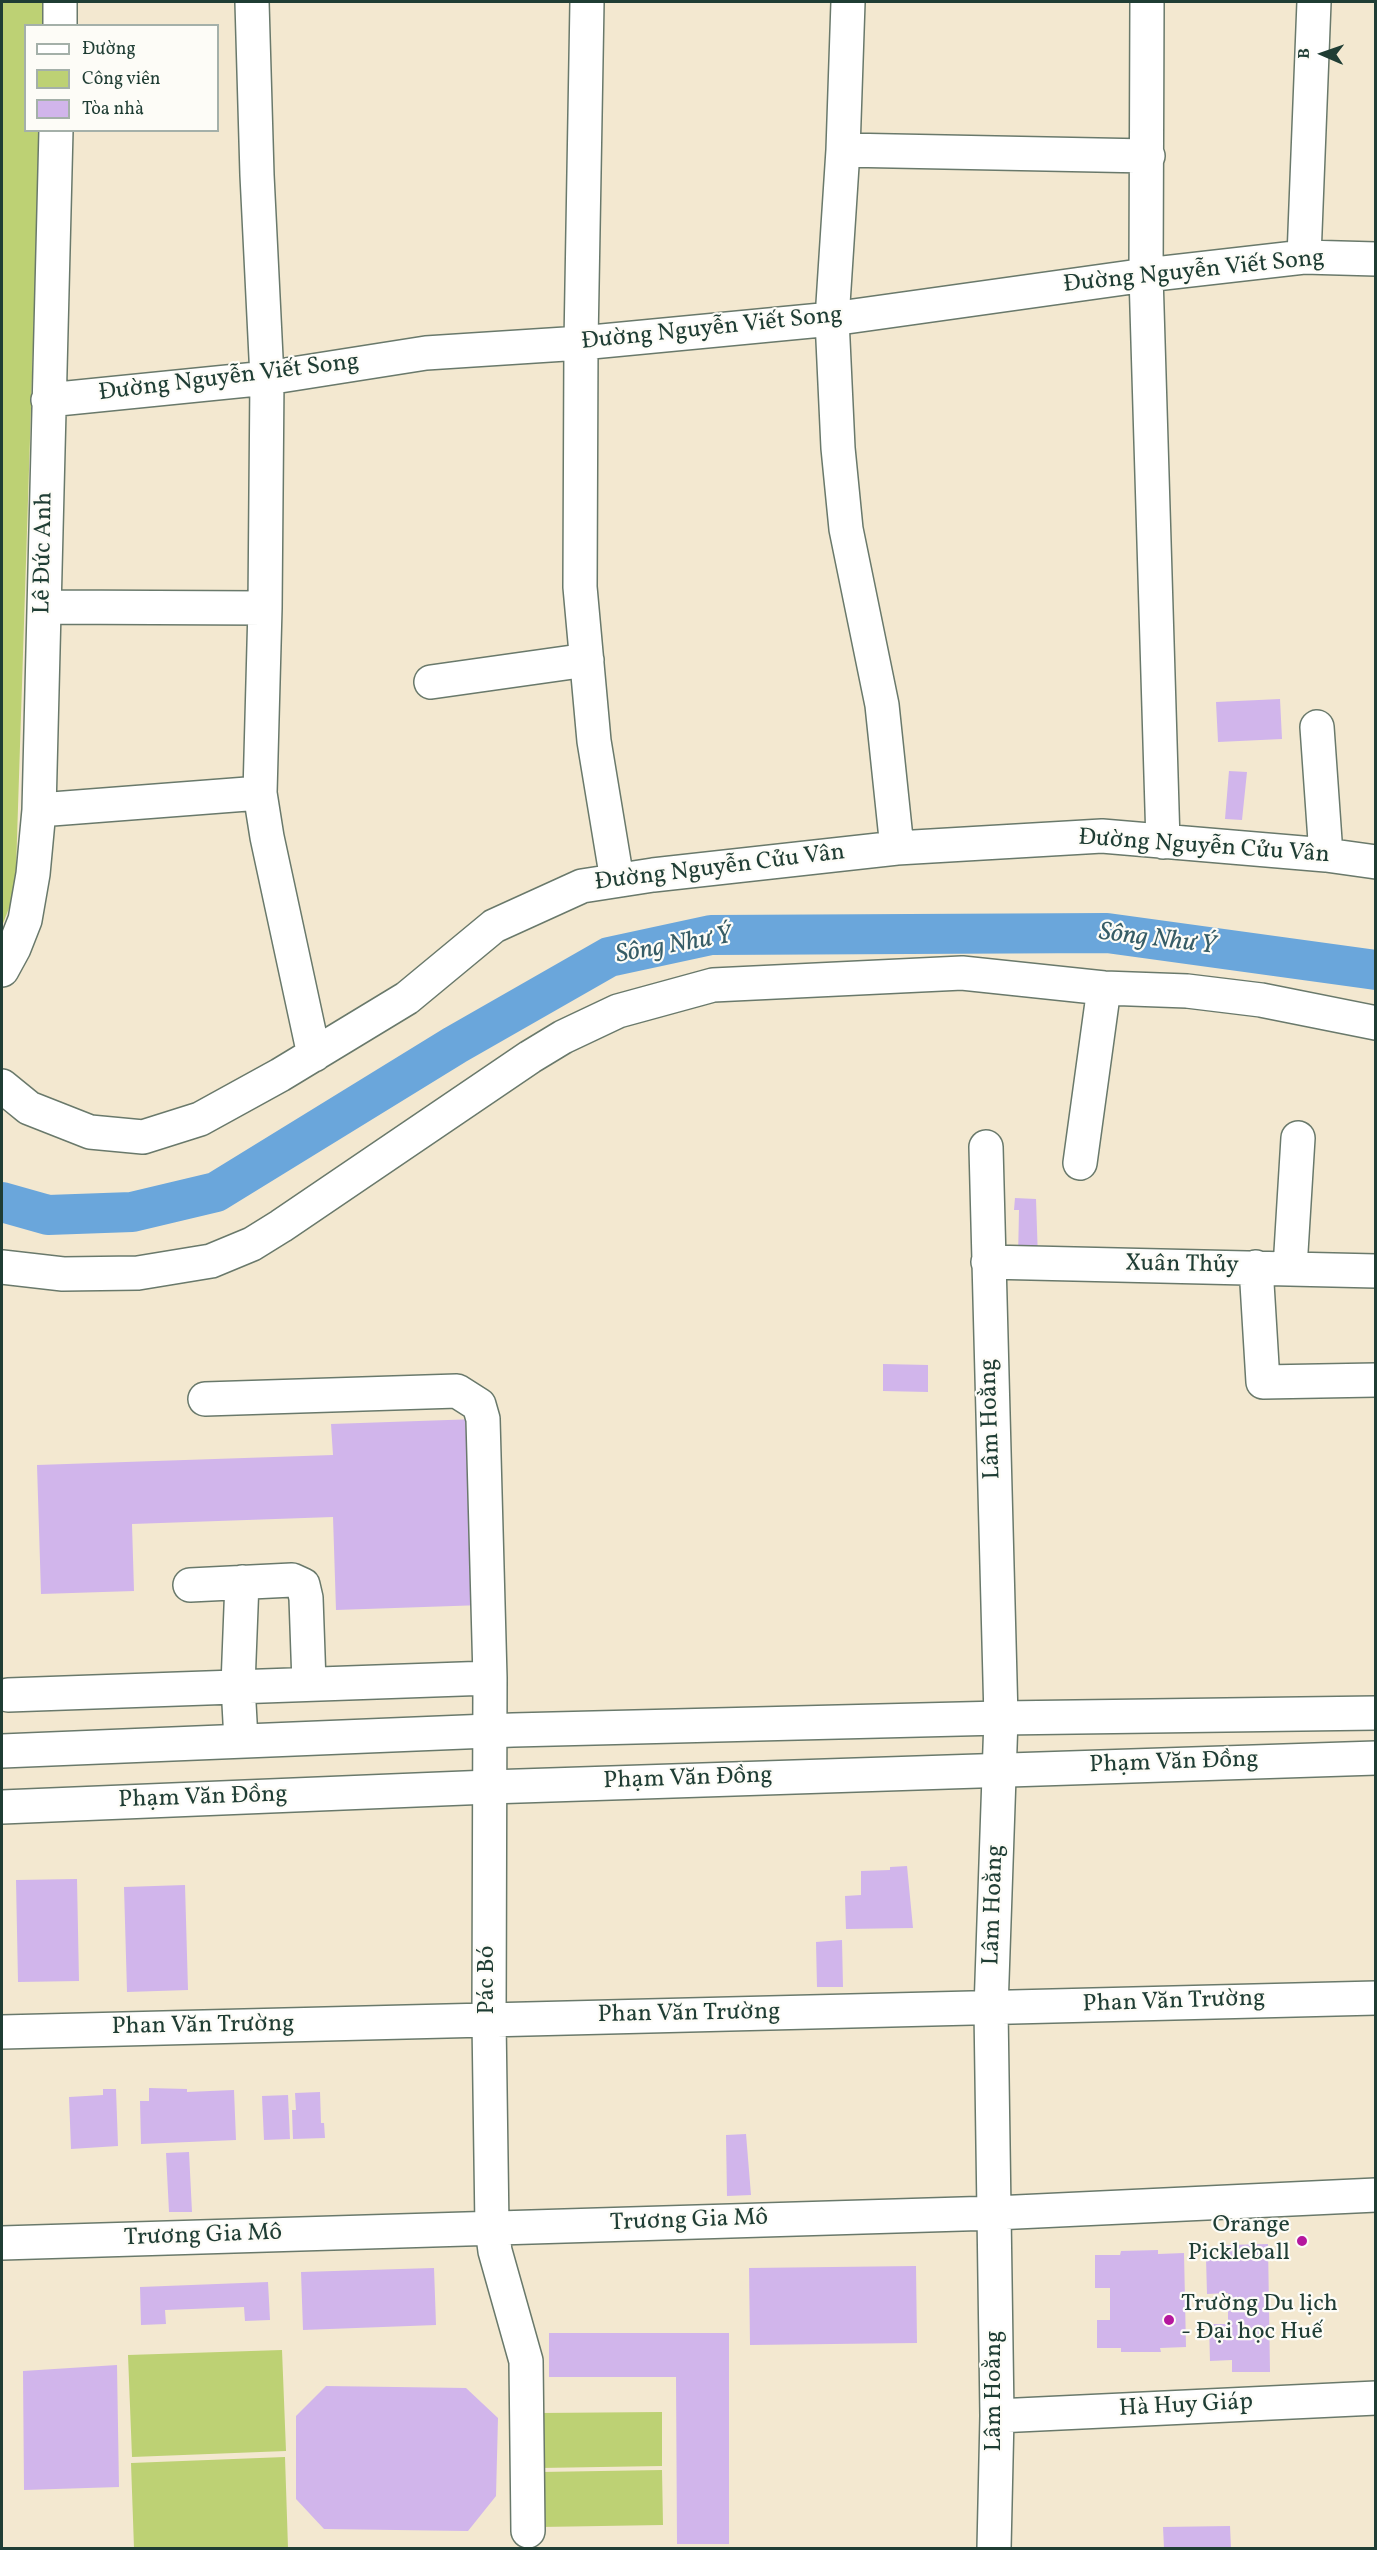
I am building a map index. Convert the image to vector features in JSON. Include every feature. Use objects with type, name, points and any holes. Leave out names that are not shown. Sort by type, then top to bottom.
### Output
[{"type":"street","points":[[60,2],[60,24]]},
{"type":"street","points":[[252,2],[257,175],[267,378],[265,608],[260,793],[267,837],[314,1055]]},
{"type":"street","points":[[587,2],[581,343],[580,586],[594,741],[617,880]]},
{"type":"street","points":[[848,2],[843,150],[832,319],[838,448],[846,529],[882,705],[897,848]]},
{"type":"street","points":[[1147,2],[1146,275],[1163,842]]},
{"type":"street","points":[[1304,257],[1314,2]]},
{"type":"street","name":"Lê Đức Anh","points":[[2,970],[25,920],[33,874],[39,810],[56,132]]},
{"type":"street","points":[[843,150],[1148,156]]},
{"type":"street","name":"Đường Nguyễn Viết Song","points":[[48,400],[267,378],[426,353],[581,343],[832,319],[1146,275],[1304,257],[1376,259]]},
{"type":"street","points":[[45,607],[265,608]]},
{"type":"street","points":[[431,682],[587,660]]},
{"type":"street","points":[[1317,727],[1326,855]]},
{"type":"street","points":[[39,810],[260,793]]},
{"type":"street","name":"Đường Nguyễn Cửu Vân","points":[[2,1086],[28,1108],[90,1132],[143,1137],[200,1119],[314,1055],[407,999],[494,926],[582,885],[897,848],[1102,836],[1326,855],[1376,862]]},
{"type":"street","points":[[2,1267],[63,1274],[138,1273],[211,1261],[252,1244],[281,1226],[520,1063],[563,1037],[618,1011],[713,985],[962,973],[1104,988],[1187,991],[1261,1000],[1376,1023]]},
{"type":"street","points":[[1080,1163],[1104,988]]},
{"type":"street","points":[[1290,1268],[1298,1137]]},
{"type":"street","name":"Lâm Hoằng","points":[[986,1147],[1001,1718],[991,2008],[997,2416],[994,2548]]},
{"type":"street","name":"Xuân Thủy","points":[[988,1262],[1376,1271]]},
{"type":"street","points":[[1256,1267],[1263,1382],[1376,1380]]},
{"type":"street","name":"Pác Bó","points":[[205,1399],[458,1391],[479,1405],[483,1419],[490,1678],[489,2020],[492,2228],[495,2251],[526,2361],[528,2531]]},
{"type":"street","points":[[190,1585],[292,1580],[303,1585],[306,1598],[309,1683]]},
{"type":"street","points":[[241,1740],[238,1685],[242,1582]]},
{"type":"street","points":[[8,1695],[238,1685],[490,1678]]},
{"type":"street","name":"Phạm Văn Đồng","points":[[2,1751],[489,1732],[1001,1718],[1376,1713]]},
{"type":"street","name":"Phạm Văn Đồng","points":[[2,1807],[489,1787],[1376,1758]]},
{"type":"street","name":"Phan Văn Trường","points":[[2,2032],[1376,1998]]},
{"type":"street","name":"Trương Gia Mô","points":[[2,2243],[995,2213],[1376,2195]]},
{"type":"street","name":"Hà Huy Giáp","points":[[997,2416],[1376,2398]]},
{"type":"green space","points":[[2,2],[45,2],[44,24],[24,24],[24,132],[40,132],[16,869],[11,903],[2,926]]},
{"type":"green space","points":[[282,2350],[286,2451],[132,2457],[128,2355]]},
{"type":"green space","points":[[662,2412],[662,2466],[540,2468],[539,2413]]},
{"type":"green space","points":[[285,2457],[288,2548],[134,2548],[131,2463]]},
{"type":"green space","points":[[662,2470],[663,2525],[540,2527],[540,2472]]},
{"type":"building","points":[[1280,699],[1282,739],[1218,742],[1216,702]]},
{"type":"building","points":[[1229,771],[1247,772],[1242,820],[1225,819]]},
{"type":"building","points":[[1015,1198],[1036,1199],[1038,1259],[1018,1259],[1019,1210],[1014,1210]]},
{"type":"building","points":[[883,1364],[928,1365],[928,1392],[883,1391]]},
{"type":"building","points":[[477,1419],[483,1605],[336,1610],[333,1517],[132,1524],[134,1591],[41,1594],[37,1465],[333,1455],[331,1424]]},
{"type":"building","points":[[907,1866],[913,1928],[846,1929],[845,1896],[861,1895],[861,1871],[890,1870],[890,1867]]},
{"type":"building","points":[[77,1879],[79,1981],[18,1982],[16,1880]]},
{"type":"building","points":[[185,1885],[188,1990],[127,1992],[124,1887]]},
{"type":"building","points":[[842,1940],[843,1987],[817,1987],[816,1942]]},
{"type":"building","points":[[149,2088],[187,2089],[187,2092],[234,2090],[236,2140],[141,2144],[140,2101],[149,2101]]},
{"type":"building","points":[[103,2089],[116,2089],[118,2146],[71,2149],[69,2097],[103,2095]]},
{"type":"building","points":[[320,2092],[321,2123],[324,2123],[325,2138],[293,2139],[292,2110],[296,2110],[295,2093]]},
{"type":"building","points":[[288,2095],[290,2139],[264,2140],[262,2096]]},
{"type":"building","points":[[746,2134],[751,2195],[727,2196],[726,2135]]},
{"type":"building","points":[[189,2152],[192,2212],[169,2212],[166,2153]]},
{"type":"building","points":[[1268,2244],[1270,2372],[1232,2372],[1232,2360],[1210,2361],[1209,2324],[1228,2324],[1228,2293],[1207,2294],[1206,2258],[1225,2258],[1225,2245]]},
{"type":"building","points":[[1158,2250],[1158,2254],[1184,2253],[1186,2347],[1160,2348],[1161,2352],[1121,2352],[1121,2348],[1097,2348],[1097,2320],[1110,2320],[1110,2288],[1095,2288],[1095,2255],[1120,2255],[1121,2251]]},
{"type":"building","points":[[916,2266],[917,2343],[750,2345],[749,2268]]},
{"type":"building","points":[[434,2268],[436,2325],[303,2330],[301,2272]]},
{"type":"building","points":[[268,2282],[270,2320],[245,2321],[244,2307],[165,2310],[166,2324],[141,2325],[140,2287]]},
{"type":"building","points":[[549,2333],[729,2333],[729,2544],[677,2544],[676,2377],[549,2377]]},
{"type":"building","points":[[117,2365],[119,2487],[24,2490],[23,2371]]},
{"type":"building","points":[[326,2386],[466,2388],[498,2418],[496,2496],[468,2531],[324,2529],[296,2499],[296,2416]]},
{"type":"building","points":[[1230,2526],[1231,2548],[1164,2548],[1163,2527]]},
{"type":"waterway","name":"Sông Như Ý","points":[[2,1202],[48,1215],[132,1212],[216,1192],[455,1045],[609,957],[711,935],[1107,933],[1376,970]]},
{"type":"place","name":"Orange Pickleball","points":[[1302,2241]]},
{"type":"place","name":"Trường Du lịch - Đại học Huế","points":[[1169,2320]]}]
